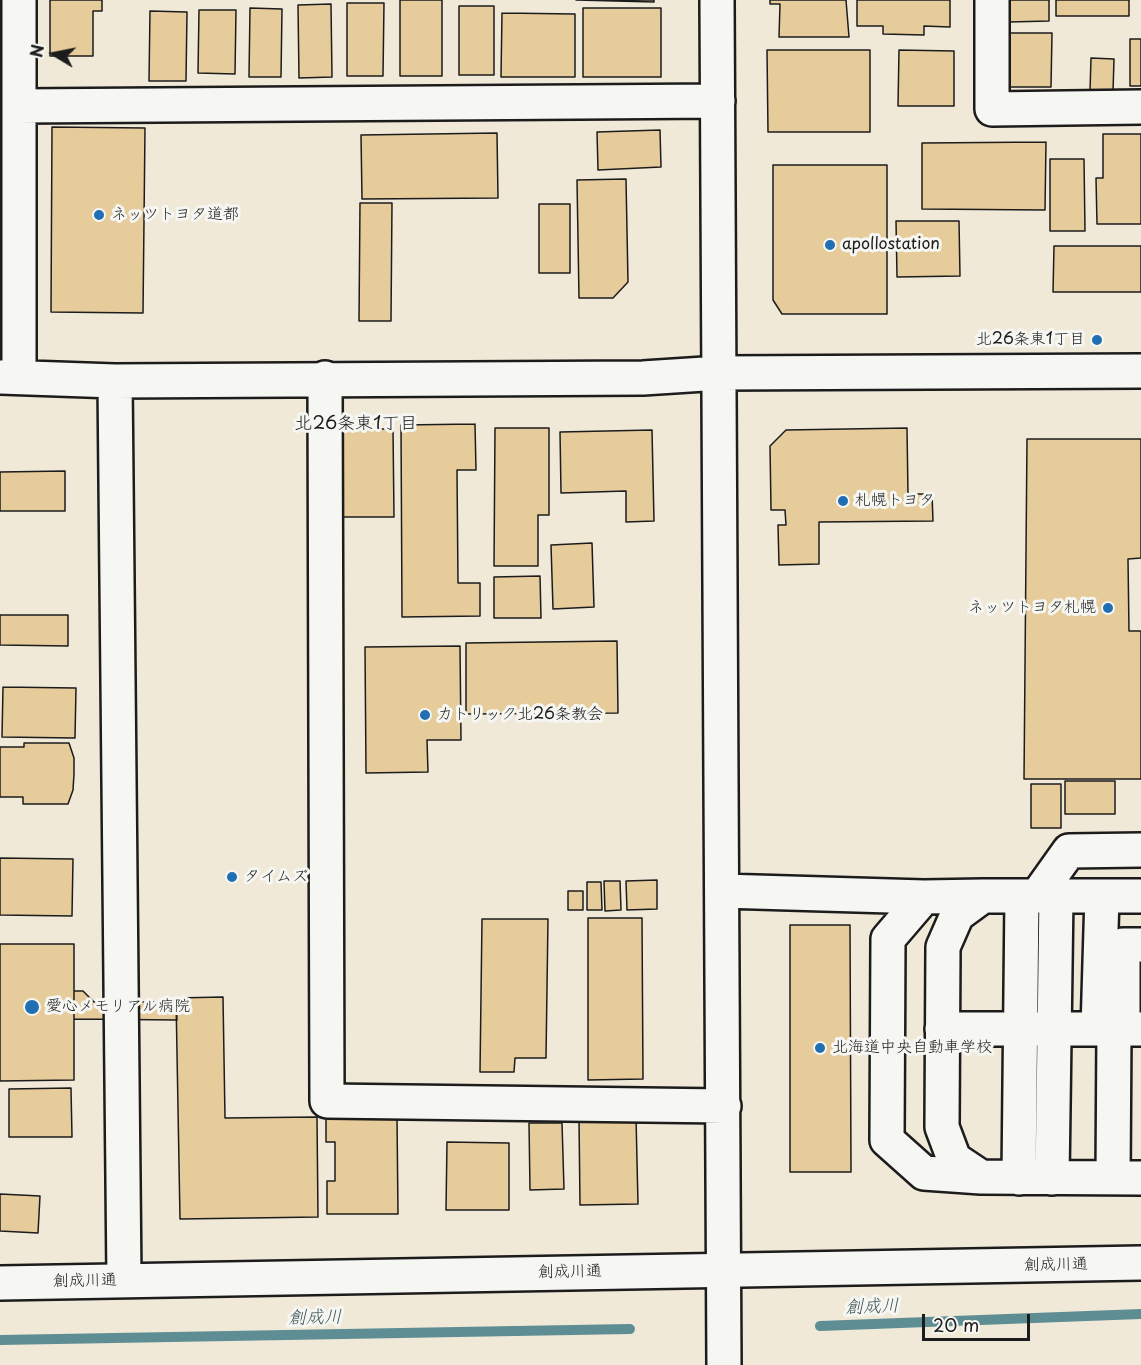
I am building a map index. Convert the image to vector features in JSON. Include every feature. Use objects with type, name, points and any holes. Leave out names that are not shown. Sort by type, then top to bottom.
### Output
[{"type":"main road","points":[[19,0],[19,106],[10,377],[115,381],[325,378],[643,378],[720,373],[1141,371]]},
{"type":"main road","points":[[717,0],[724,1365]]},
{"type":"main road","points":[[992,0],[992,109],[1141,106]]},
{"type":"main road","points":[[19,106],[717,101]]},
{"type":"main road","points":[[325,378],[327,1101],[724,1106]]},
{"type":"main road","points":[[115,381],[124,1280]]},
{"type":"main road","points":[[1019,1178],[1020,1029],[1038,896],[1069,850],[1141,850]]},
{"type":"main road","points":[[722,891],[924,897],[1141,896]]},
{"type":"main road","points":[[981,1177],[954,1159],[942,1127],[942,1029],[944,948],[957,915],[983,896]]},
{"type":"main road","points":[[1038,896],[1054,1029],[1052,1178]]},
{"type":"main road","points":[[924,897],[888,939],[887,1140],[924,1173],[1019,1178],[1127,1178],[1119,1029],[1102,896]]},
{"type":"main road","points":[[1119,1029],[1123,945],[1141,945]]},
{"type":"main road","points":[[942,1029],[1119,1029]]},
{"type":"main road","name":"創成川通","points":[[0,1283],[1141,1263]]},
{"type":"building","points":[[50,0],[102,0],[102,11],[93,11],[93,56],[50,56]]},
{"type":"building","points":[[400,0],[442,0],[442,76],[400,76]]},
{"type":"building","points":[[576,0],[654,0],[654,2]]},
{"type":"building","points":[[770,0],[846,0],[849,37],[779,37],[780,4],[770,4]]},
{"type":"building","points":[[857,0],[950,0],[950,27],[924,26],[924,35],[883,34],[883,26],[857,26]]},
{"type":"building","points":[[1009,0],[1049,0],[1049,21],[1009,22]]},
{"type":"building","points":[[1056,0],[1129,0],[1129,16],[1056,16]]},
{"type":"building","points":[[347,3],[384,3],[383,76],[347,76]]},
{"type":"building","points":[[331,4],[332,77],[299,78],[298,5]]},
{"type":"building","points":[[459,6],[494,6],[494,75],[459,75]]},
{"type":"building","points":[[250,8],[282,9],[281,77],[249,77]]},
{"type":"building","points":[[583,8],[661,8],[661,77],[583,77]]},
{"type":"building","points":[[199,10],[236,10],[235,74],[198,73]]},
{"type":"building","points":[[150,11],[187,12],[186,81],[149,81]]},
{"type":"building","points":[[502,13],[575,14],[575,77],[501,77]]},
{"type":"building","points":[[1006,33],[1052,33],[1051,87],[1006,87]]},
{"type":"building","points":[[1130,39],[1141,39],[1141,86],[1130,86]]},
{"type":"building","points":[[767,50],[870,50],[870,132],[768,132]]},
{"type":"building","points":[[899,50],[954,51],[954,106],[898,106]]},
{"type":"building","points":[[1091,58],[1114,59],[1113,92],[1090,91]]},
{"type":"building","points":[[52,127],[145,128],[143,313],[51,312]]},
{"type":"building","points":[[660,130],[661,167],[598,170],[597,132]]},
{"type":"building","points":[[497,133],[498,198],[362,199],[361,135]]},
{"type":"building","points":[[1103,134],[1141,134],[1141,224],[1097,224],[1096,178],[1103,178]]},
{"type":"building","points":[[1046,142],[1045,210],[922,209],[922,143]]},
{"type":"building","points":[[1050,159],[1084,159],[1085,231],[1050,231]]},
{"type":"building","points":[[773,165],[887,165],[887,314],[782,314],[773,300]]},
{"type":"building","points":[[626,179],[628,282],[613,298],[579,298],[577,180]]},
{"type":"building","points":[[360,203],[392,203],[391,321],[359,321]]},
{"type":"building","points":[[539,204],[570,204],[570,273],[539,273]]},
{"type":"building","points":[[896,221],[959,221],[960,276],[897,277]]},
{"type":"building","points":[[1054,246],[1141,246],[1141,292],[1053,292]]},
{"type":"building","points":[[475,424],[476,470],[457,470],[458,583],[480,583],[480,616],[402,617],[401,425]]},
{"type":"building","points":[[495,428],[549,428],[549,515],[538,515],[538,566],[494,566]]},
{"type":"building","points":[[907,428],[908,494],[932,494],[933,521],[819,522],[819,564],[779,565],[778,525],[786,525],[785,510],[771,510],[770,446],[786,430]]},
{"type":"building","points":[[339,429],[393,429],[394,517],[339,517]]},
{"type":"building","points":[[652,430],[654,521],[626,522],[626,491],[561,493],[560,432]]},
{"type":"building","points":[[1027,439],[1141,439],[1141,558],[1128,559],[1129,631],[1141,631],[1141,779],[1024,779]]},
{"type":"building","points":[[65,471],[65,511],[0,511],[0,472]]},
{"type":"building","points":[[592,543],[594,607],[553,609],[551,545]]},
{"type":"building","points":[[540,576],[541,618],[494,618],[494,577]]},
{"type":"building","points":[[0,615],[68,615],[68,646],[0,645]]},
{"type":"building","points":[[617,641],[618,713],[466,714],[466,643]]},
{"type":"building","points":[[460,646],[461,740],[427,740],[428,772],[366,773],[365,647]]},
{"type":"building","points":[[3,687],[76,688],[75,738],[2,737]]},
{"type":"building","points":[[24,743],[69,743],[74,758],[74,774],[73,790],[68,804],[23,804],[23,797],[0,797],[0,747],[24,747]]},
{"type":"building","points":[[1065,781],[1115,781],[1115,814],[1065,814]]},
{"type":"building","points":[[1031,784],[1061,784],[1061,828],[1031,828]]},
{"type":"building","points":[[0,858],[73,859],[72,916],[0,915]]},
{"type":"building","points":[[657,880],[657,909],[627,910],[626,881]]},
{"type":"building","points":[[604,881],[620,881],[621,910],[605,911]]},
{"type":"building","points":[[587,882],[601,882],[602,910],[587,910]]},
{"type":"building","points":[[568,891],[583,891],[583,910],[568,910]]},
{"type":"building","points":[[588,918],[642,918],[643,1079],[588,1080]]},
{"type":"building","points":[[482,919],[548,919],[546,1058],[515,1058],[514,1072],[480,1072]]},
{"type":"building","name":"北海道中央自動車学校","points":[[790,925],[850,925],[851,1172],[790,1172]]},
{"type":"building","points":[[0,944],[74,944],[74,1080],[0,1081]]},
{"type":"building","points":[[74,991],[83,991],[94,1002],[176,1002],[177,1020],[74,1019]]},
{"type":"building","points":[[223,997],[225,1118],[317,1117],[318,1217],[180,1219],[176,998]]},
{"type":"building","points":[[71,1088],[72,1137],[9,1137],[9,1089]]},
{"type":"building","points":[[397,1116],[398,1214],[327,1214],[327,1181],[335,1181],[335,1142],[326,1142],[326,1117]]},
{"type":"building","points":[[636,1117],[638,1204],[580,1205],[579,1118]]},
{"type":"building","points":[[529,1123],[562,1123],[564,1189],[530,1190]]},
{"type":"building","points":[[447,1142],[509,1143],[509,1210],[446,1210]]},
{"type":"building","points":[[0,1194],[40,1196],[38,1233],[0,1231]]},
{"type":"waterway","name":"創成川","points":[[820,1326],[1141,1314]]},
{"type":"waterway","name":"創成川","points":[[0,1340],[630,1329]]},
{"type":"place","name":"ネッツトヨタ道都","points":[[99,215]]},
{"type":"place","name":"apollostation","points":[[830,245]]},
{"type":"place","name":"北26条東1丁目","points":[[1097,340]]},
{"type":"place","name":"札幌トヨタ","points":[[843,501]]},
{"type":"place","name":"ネッツトヨタ札幌","points":[[1108,608]]},
{"type":"place","name":"カトリック北26条教会","points":[[425,715]]},
{"type":"place","name":"タイムズ","points":[[232,877]]},
{"type":"place","name":"愛心メモリアル病院","points":[[32,1007]]},
{"type":"place","name":"北海道中央自動車学校","points":[[820,1048]]},
{"type":"district","name":"北26条東1丁目","points":[[356,424]]}]
